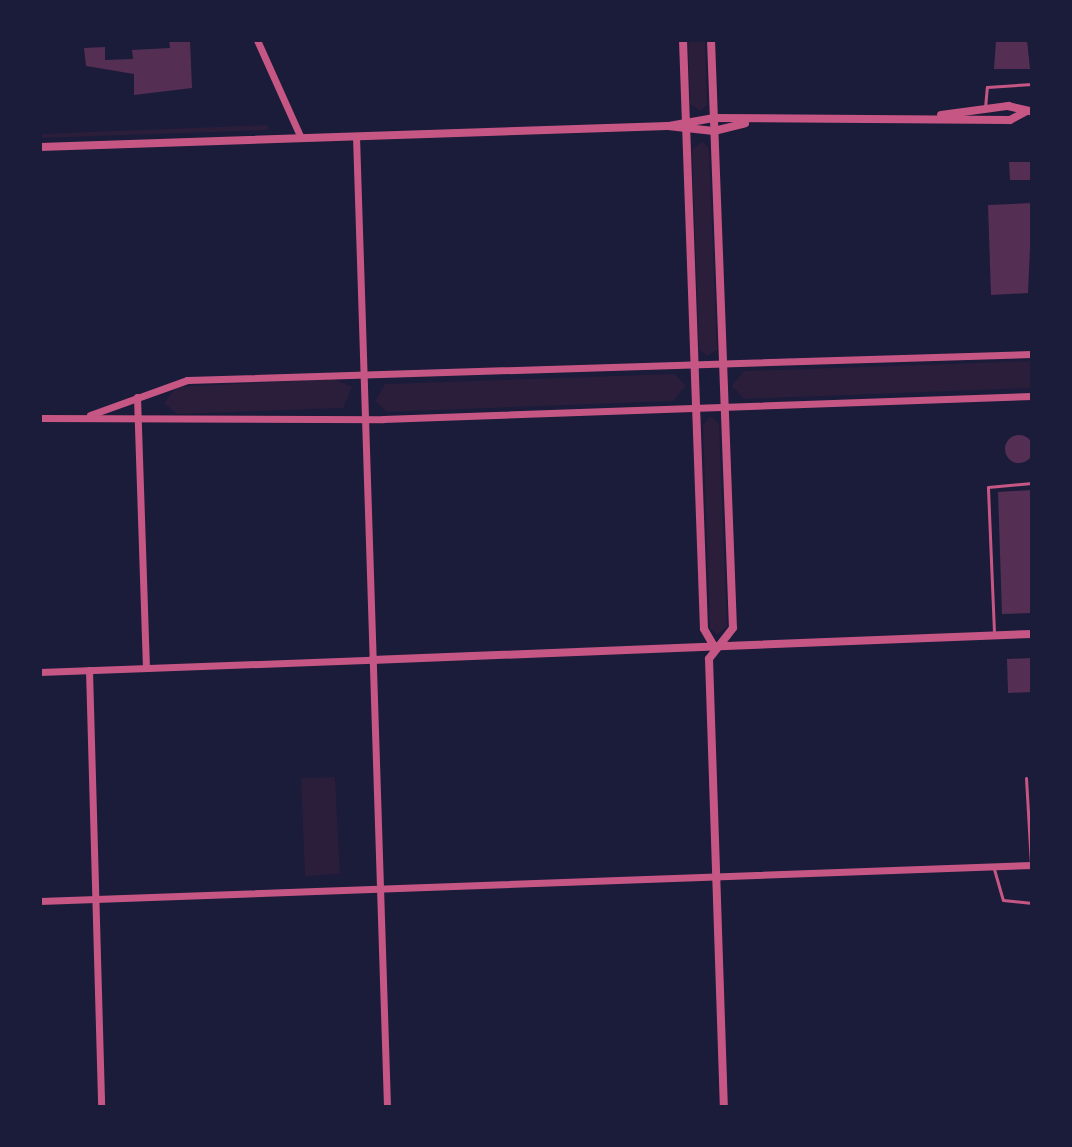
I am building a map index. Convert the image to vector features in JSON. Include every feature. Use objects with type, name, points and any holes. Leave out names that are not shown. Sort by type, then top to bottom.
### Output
[{"type":"street","points":[[257,40],[301,138]]},
{"type":"street","points":[[683,40],[704,629],[714,646]]},
{"type":"street","points":[[711,40],[733,628],[714,646],[709,659],[724,1107]]},
{"type":"street","points":[[936,117],[985,108],[1030,111]]},
{"type":"street","points":[[40,147],[668,126],[686,119],[714,118],[745,123],[936,117],[1010,120],[1030,111]]},
{"type":"street","points":[[668,126],[686,132],[714,131],[745,123]]},
{"type":"street","points":[[356,136],[387,1107]]},
{"type":"street","points":[[88,416],[187,380],[1032,354]]},
{"type":"street","points":[[40,418],[364,416],[1032,396]]},
{"type":"street","points":[[137,397],[146,668]]},
{"type":"street","points":[[40,672],[1032,634]]},
{"type":"street","points":[[89,670],[101,1107]]},
{"type":"street","points":[[40,901],[994,869],[1031,865]]},
{"type":"lane","points":[[985,108],[987,87],[1032,84]]},
{"type":"lane","points":[[994,636],[988,487],[1032,483]]},
{"type":"lane","points":[[1026,778],[1031,865]]},
{"type":"lane","points":[[994,869],[996,892],[1011,904],[1032,903]]},
{"type":"shaded area","points":[[688,40],[705,40],[707,105],[700,111],[690,104]]},
{"type":"shaded area","points":[[269,125],[267,130],[40,138],[40,134]]},
{"type":"shaded area","points":[[702,141],[709,149],[717,350],[707,356],[699,349],[692,150]]},
{"type":"shaded area","points":[[1032,361],[1032,388],[744,399],[732,386],[744,371]]},
{"type":"shaded area","points":[[674,374],[686,386],[673,401],[387,412],[375,401],[385,384]]},
{"type":"shaded area","points":[[334,379],[352,387],[343,408],[177,414],[164,403],[177,387]]},
{"type":"shaded area","points":[[710,416],[719,424],[727,627],[717,635],[710,628],[703,425]]},
{"type":"shaded area","points":[[335,777],[340,874],[305,876],[301,778]]},
{"type":"building","points":[[169,40],[190,40],[192,88],[134,95],[134,74],[86,66],[84,48],[105,47],[105,60],[133,59],[132,50],[170,48]]},
{"type":"building","points":[[1027,40],[1030,69],[994,69],[996,41]]},
{"type":"building","points":[[1009,162],[1032,162],[1032,180],[1010,180]]},
{"type":"building","points":[[1032,203],[1028,293],[991,295],[988,205]]},
{"type":"building","points":[[1019,435],[1029,439],[1033,449],[1029,459],[1019,463],[1009,459],[1005,449],[1009,439]]},
{"type":"building","points":[[1032,490],[1032,613],[1002,614],[998,492]]},
{"type":"building","points":[[1032,658],[1032,692],[1008,693],[1007,659]]}]
